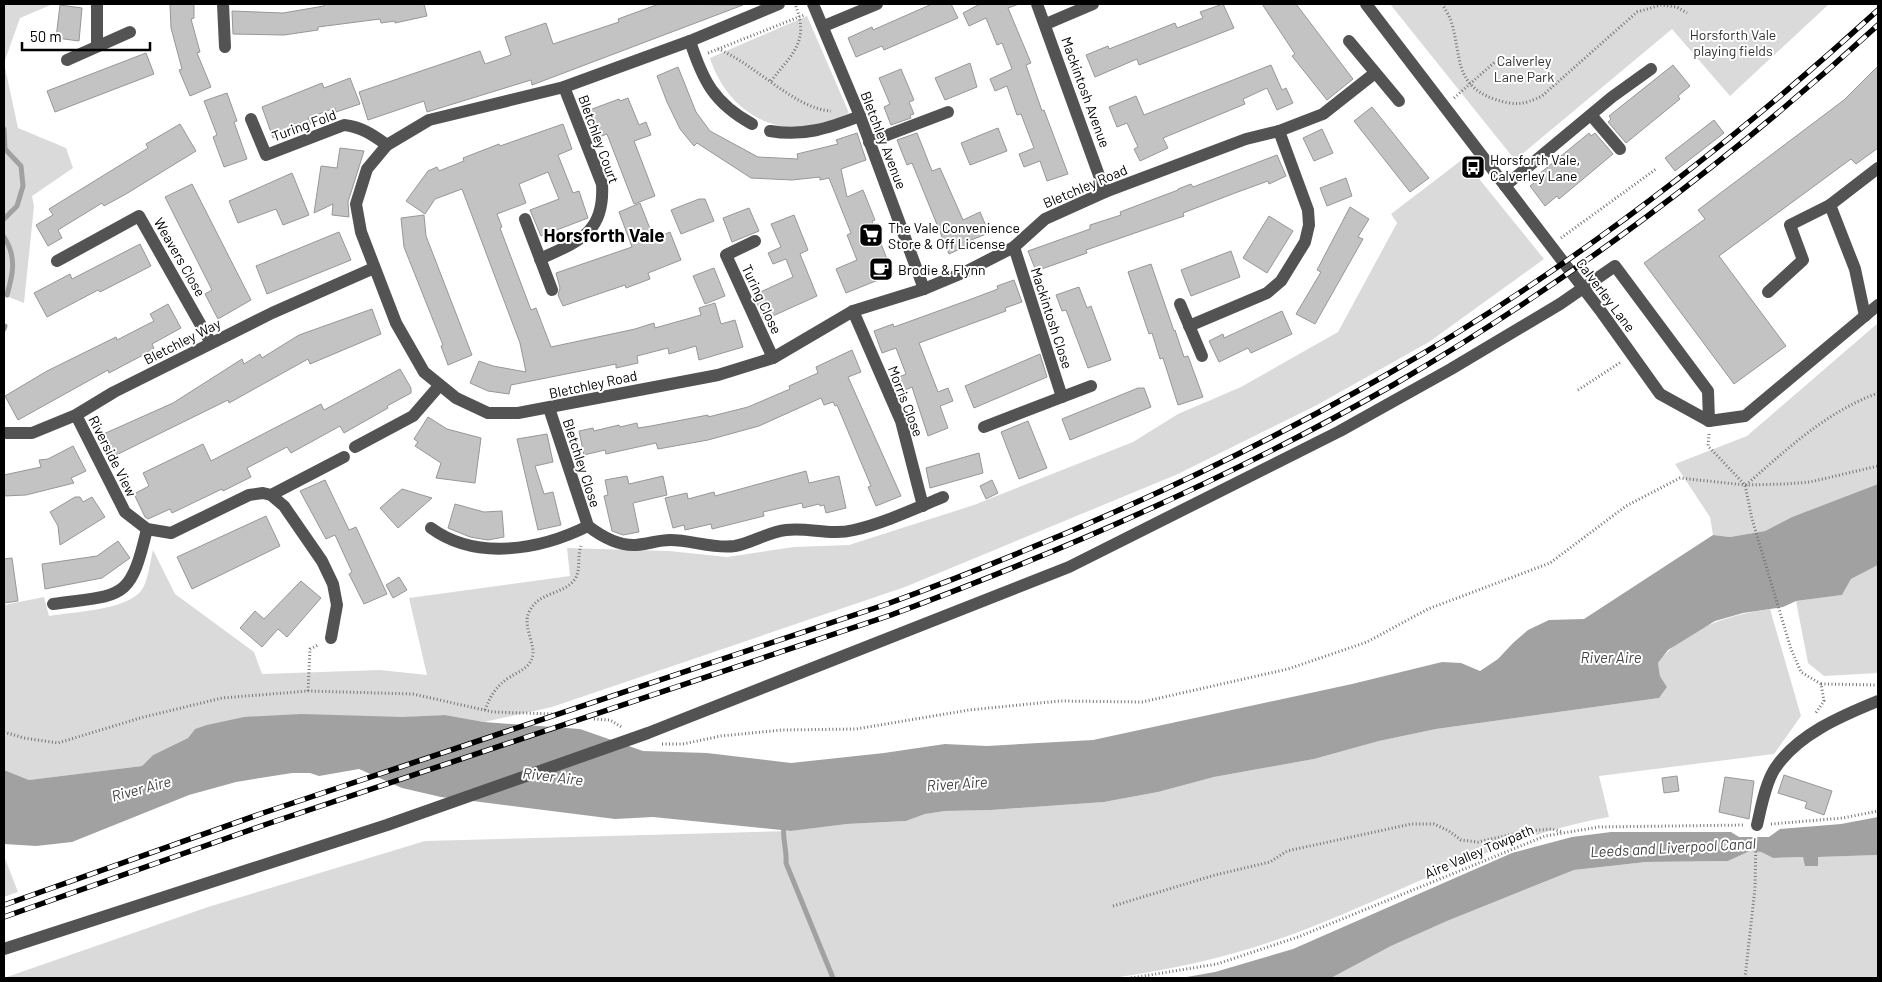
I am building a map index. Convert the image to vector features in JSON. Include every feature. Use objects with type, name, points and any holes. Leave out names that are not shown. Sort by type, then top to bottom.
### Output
[{"type":"street","points":[[97,4],[97,46]]},
{"type":"street","points":[[223,4],[226,47]]},
{"type":"street","name":"Bletchley Road","points":[[779,4],[690,40],[564,87],[429,120],[387,145],[367,169],[356,204],[361,232],[396,323],[424,372],[439,386],[456,398],[488,413],[518,413],[718,375],[773,358],[853,310],[924,289],[1014,247],[1045,219],[1105,192],[1246,139],[1279,131],[1323,114],[1375,73]]},
{"type":"street","points":[[824,26],[877,4]]},
{"type":"street","name":"Mackintosh Avenue","points":[[1037,4],[1046,24],[1105,192]]},
{"type":"street","points":[[1046,24],[1093,4]]},
{"type":"street","name":"Calverley Lane","points":[[1366,4],[1600,310],[1660,394],[1709,421]]},
{"type":"street","name":"Bletchley Avenue","points":[[815,6],[857,110],[924,289]]},
{"type":"street","points":[[67,60],[130,32]]},
{"type":"street","points":[[690,40],[701,73],[717,98],[752,124]]},
{"type":"street","points":[[1349,41],[1399,101]]},
{"type":"street","points":[[1505,186],[1612,98],[1651,69]]},
{"type":"street","name":"Bletchley Court","points":[[540,259],[580,241],[596,221],[603,197],[602,184],[564,87]]},
{"type":"street","points":[[770,131],[784,134],[813,132],[857,110]]},
{"type":"street","points":[[869,142],[948,112]]},
{"type":"street","points":[[1591,115],[1620,149]]},
{"type":"street","name":"Turing Fold","points":[[252,119],[266,155],[344,125],[356,126],[387,145]]},
{"type":"street","points":[[1189,326],[1267,293],[1281,281],[1305,242],[1309,225],[1308,210],[1279,131]]},
{"type":"street","points":[[1768,292],[1803,260],[1790,225],[1830,205],[1878,168]]},
{"type":"street","points":[[1830,205],[1855,269],[1865,316]]},
{"type":"street","name":"Weavers Close","points":[[57,261],[139,216],[211,343]]},
{"type":"street","points":[[525,219],[552,290]]},
{"type":"street","name":"Turing Close","points":[[754,241],[726,255],[773,358]]},
{"type":"street","name":"Mackintosh Close","points":[[1014,247],[1062,397]]},
{"type":"street","points":[[4,949],[387,826],[648,733],[1069,567],[1348,426],[1451,369],[1543,314],[1614,266],[1708,391],[1709,421],[1744,416],[1878,305]]},
{"type":"street","name":"Bletchley Way","points":[[4,433],[32,433],[76,415],[114,392],[211,343],[272,313],[374,268]]},
{"type":"street","points":[[1180,304],[1202,356]]},
{"type":"street","name":"Morris Close","points":[[853,310],[901,421],[923,506]]},
{"type":"street","points":[[356,447],[412,416],[439,386]]},
{"type":"street","points":[[984,428],[1091,386]]},
{"type":"street","name":"Bletchley Close","points":[[549,408],[588,526],[598,535],[616,542],[635,545],[670,540],[736,546],[785,530],[804,530],[832,534],[853,531],[943,497]]},
{"type":"street","name":"Riverside View","points":[[76,415],[126,512],[148,529]]},
{"type":"street","points":[[271,495],[344,457]]},
{"type":"street","points":[[53,604],[114,596],[134,575],[148,529],[171,533],[249,495],[263,493],[271,495],[284,506],[322,561],[333,584],[337,605],[331,638]]},
{"type":"street","name":"Bletchley Close","points":[[431,528],[446,539],[472,547],[495,550],[558,539],[588,526]]},
{"type":"street","points":[[1757,825],[1773,772],[1793,747],[1826,725],[1878,701]]},
{"type":"path","points":[[772,81],[801,40],[802,27],[795,4]]},
{"type":"path","points":[[1442,4],[1451,20],[1461,71],[1469,84],[1485,96],[1507,104],[1524,104],[1542,96],[1637,12],[1661,5],[1677,8],[1687,13]]},
{"type":"path","points":[[696,58],[800,17],[815,6]]},
{"type":"path","points":[[718,49],[752,67],[796,100],[814,108],[840,111],[857,110]]},
{"type":"path","points":[[1445,107],[1496,61]]},
{"type":"path","points":[[1564,236],[1656,169]]},
{"type":"path","points":[[1578,390],[1632,355]]},
{"type":"path","points":[[1746,485],[1784,449],[1824,421],[1878,393]]},
{"type":"path","points":[[1709,421],[1708,446],[1746,485],[1752,519],[1791,649],[1801,672],[1821,684],[1878,684]]},
{"type":"path","points":[[782,730],[856,729],[969,710],[1060,702],[1142,702],[1288,669],[1367,642],[1428,609],[1550,562],[1626,506],[1680,478],[1746,485],[1810,482],[1878,466]]},
{"type":"path","points":[[485,710],[490,697],[498,686],[523,669],[531,659],[532,646],[526,622],[529,612],[543,597],[571,584],[575,579],[578,573],[579,551],[588,526]]},
{"type":"path","points":[[308,692],[310,650]]},
{"type":"path","points":[[4,732],[24,738],[58,743],[140,718],[222,698],[308,692],[413,694],[485,710],[553,714]]},
{"type":"path","name":"Aire Valley Towpath","points":[[1131,978],[1217,964],[1298,937],[1516,846],[1545,836],[1599,827],[1757,825],[1835,818],[1878,811]]},
{"type":"path","points":[[1113,906],[1214,875],[1270,862],[1287,851],[1411,824],[1434,824],[1449,831],[1461,840],[1478,842],[1526,831],[1552,829],[1566,833]]},
{"type":"path","points":[[1745,978],[1756,872],[1757,825]]},
{"type":"green space","points":[[4,4],[53,4],[20,18],[4,63]]},
{"type":"green space","name":"Calverley Lane Park","points":[[1390,4],[1829,4],[1730,96],[1672,29],[1515,160]]},
{"type":"green space","points":[[807,16],[849,113],[827,123],[806,127],[785,127],[766,121],[748,112],[732,98],[719,80],[710,58]]},
{"type":"green space","points":[[4,63],[18,128],[66,148],[73,168],[32,196],[34,206],[24,303],[4,295]]},
{"type":"green space","points":[[1463,159],[1544,259],[1429,342],[1317,405],[1178,474],[905,587],[552,707],[484,722],[445,715],[195,729],[188,738],[153,755],[142,766],[29,780],[4,770],[4,605],[44,597],[49,616],[98,609],[124,602],[141,591],[147,577],[153,550],[175,594],[254,652],[262,674],[380,670],[427,675],[409,598],[570,576],[567,548],[669,551],[727,557],[794,547],[849,545],[974,505],[1133,442],[1178,414],[1241,387],[1338,332],[1397,223],[1391,214]]},
{"type":"green space","points":[[1878,323],[1878,484],[1792,517],[1765,531],[1730,537],[1713,535],[1710,517],[1675,464],[1747,436]]},
{"type":"green space","points":[[1878,565],[1878,673],[1824,676],[1808,663],[1796,601],[1842,595],[1851,579]]},
{"type":"green space","points":[[1770,609],[1801,716],[1774,754],[1599,776],[1609,817],[1566,826],[1483,854],[1279,939],[1217,958],[1176,967],[1112,978],[4,978],[208,907],[425,841],[791,831],[847,824],[906,821],[925,814],[945,811],[991,810],[1104,802],[1158,792],[1214,777],[1314,759],[1379,741],[1436,729],[1659,698],[1667,687],[1660,676],[1658,663],[1681,641],[1694,632],[1723,619]]},
{"type":"green space","points":[[1750,851],[1761,852],[1773,858],[1803,857],[1806,866],[1818,857],[1878,855],[1878,978],[1331,978],[1391,946],[1447,921],[1574,870],[1646,862],[1728,861]]},
{"type":"green space","points":[[4,856],[18,892],[4,897]]},
{"type":"water","name":"River Aire","points":[[1878,484],[1878,565],[1851,579],[1842,595],[1796,601],[1783,607],[1743,613],[1715,621],[1668,650],[1658,663],[1660,676],[1667,687],[1659,698],[1436,729],[1379,741],[1314,759],[1214,777],[1158,792],[1104,802],[991,810],[945,811],[925,814],[906,821],[847,824],[791,831],[653,817],[615,819],[441,797],[402,788],[359,769],[319,776],[310,773],[292,773],[236,782],[189,795],[72,842],[36,846],[4,844],[4,770],[29,780],[142,766],[153,755],[188,738],[195,729],[244,717],[301,714],[403,717],[445,715],[484,722],[580,729],[643,751],[707,753],[791,763],[945,744],[987,746],[1093,740],[1352,684],[1442,662],[1461,663],[1480,671],[1498,659],[1528,630],[1549,620],[1584,619],[1713,535],[1730,537],[1765,531],[1792,517]]},
{"type":"water","name":"Leeds and Liverpool Canal","points":[[1878,817],[1878,855],[1818,857],[1818,866],[1805,866],[1803,857],[1773,858],[1761,852],[1750,851],[1728,861],[1646,862],[1574,870],[1447,921],[1391,946],[1331,978],[1181,978],[1215,972],[1293,949],[1512,853],[1572,837],[1611,832],[1731,832],[1739,837],[1769,837],[1780,829],[1841,824]]},
{"type":"building","points":[[170,4],[194,4],[194,18],[191,19],[200,52],[197,53],[211,87],[190,96],[179,70],[182,69],[171,28]]},
{"type":"building","points":[[324,4],[424,4],[427,16],[395,23],[395,21],[381,23],[380,19],[318,27],[318,30],[284,35],[233,34],[232,11],[283,13],[324,6]]},
{"type":"building","points":[[659,4],[743,5],[532,85],[531,80],[427,112],[424,101],[368,120],[359,92],[480,51],[485,64],[511,55],[505,37],[546,23],[553,44],[619,22],[618,19]]},
{"type":"building","points":[[932,4],[951,4],[958,18],[884,50],[882,46],[856,57],[848,38],[872,27],[873,30]]},
{"type":"building","points":[[980,4],[1019,4],[1008,8],[1031,63],[1026,65],[1042,111],[1044,110],[1068,174],[1047,181],[1040,161],[1024,167],[1019,154],[1034,148],[1021,114],[1017,115],[1007,86],[995,91],[990,79],[1012,69],[1002,43],[997,45],[986,18],[969,26],[963,13]]},
{"type":"building","points":[[1223,4],[1234,28],[1139,65],[1137,59],[1095,77],[1086,55],[1108,46],[1109,49],[1175,23],[1177,28],[1203,18],[1200,12]]},
{"type":"building","points":[[1262,4],[1296,4],[1353,79],[1327,100],[1292,56],[1295,54]]},
{"type":"building","points":[[60,5],[82,8],[79,41],[56,38]]},
{"type":"building","points":[[146,53],[154,74],[55,112],[47,91]]},
{"type":"building","points":[[970,63],[977,87],[945,100],[935,78]]},
{"type":"building","points":[[1271,65],[1282,90],[1286,88],[1293,103],[1277,110],[1267,88],[1243,99],[1245,104],[1163,138],[1168,148],[1140,161],[1134,149],[1138,147],[1127,123],[1117,127],[1109,107],[1136,96],[1144,115]]},
{"type":"building","points":[[1673,65],[1690,86],[1678,96],[1680,99],[1626,143],[1608,122],[1611,119],[1609,116]]},
{"type":"building","points":[[1878,66],[1878,148],[1856,164],[1851,159],[1719,256],[1786,346],[1734,384],[1644,263],[1705,219],[1698,210],[1844,100]]},
{"type":"building","points":[[678,67],[696,112],[710,131],[758,157],[798,159],[797,154],[838,144],[836,140],[857,133],[866,160],[841,169],[847,197],[863,190],[875,220],[872,221],[893,274],[846,293],[836,269],[857,260],[847,235],[851,233],[829,178],[820,180],[820,177],[792,180],[751,178],[697,143],[694,146],[680,129],[657,76]]},
{"type":"building","points":[[901,69],[914,100],[909,102],[914,114],[910,115],[911,118],[891,125],[884,107],[890,104],[879,78]]},
{"type":"building","points":[[350,78],[360,104],[336,112],[335,108],[308,118],[311,124],[273,138],[262,107],[322,83],[324,88]]},
{"type":"building","points":[[227,93],[237,121],[234,122],[247,159],[224,167],[213,137],[217,135],[204,101]]},
{"type":"building","points":[[628,98],[639,125],[646,122],[651,135],[634,141],[655,196],[634,204],[607,134],[597,138],[587,111],[619,99],[620,101]]},
{"type":"building","points":[[1372,107],[1429,178],[1410,192],[1354,121]]},
{"type":"building","points":[[1714,120],[1724,133],[1675,171],[1665,158]]},
{"type":"building","points":[[180,124],[196,151],[126,194],[104,206],[102,203],[58,230],[62,238],[48,246],[36,225],[53,215],[49,209],[148,148],[146,144]]},
{"type":"building","points":[[563,124],[572,149],[558,155],[573,193],[579,191],[588,218],[541,236],[530,210],[559,199],[548,172],[519,184],[526,203],[497,214],[502,227],[500,228],[531,310],[536,308],[551,347],[635,329],[654,323],[655,328],[701,315],[699,308],[715,303],[721,324],[735,320],[743,347],[699,360],[696,346],[669,354],[668,348],[637,356],[638,363],[616,368],[616,364],[511,385],[509,394],[488,391],[470,383],[479,361],[493,366],[526,372],[520,343],[462,189],[435,199],[425,214],[406,201],[428,171],[437,167],[439,171],[464,161],[463,158],[499,144],[500,146]]},
{"type":"building","points":[[998,128],[1007,151],[970,165],[961,143]]},
{"type":"building","points":[[1322,129],[1333,153],[1314,161],[1303,138]]},
{"type":"building","points":[[917,133],[932,171],[940,168],[963,220],[980,212],[989,233],[971,240],[973,243],[949,254],[912,163],[907,165],[897,140]]},
{"type":"building","points":[[1589,133],[1591,136],[1595,133],[1613,154],[1559,199],[1557,196],[1545,206],[1530,186],[1535,182],[1533,179]]},
{"type":"building","points":[[340,148],[364,151],[348,202],[349,217],[332,215],[333,204],[314,213],[321,166],[337,168]]},
{"type":"building","points":[[1277,155],[1286,176],[1269,184],[1268,181],[1235,193],[1183,213],[1184,216],[1086,250],[1087,253],[1036,271],[1028,251],[1090,229],[1090,225],[1121,215],[1120,212],[1178,189],[1191,184],[1193,187]]},
{"type":"building","points":[[292,173],[309,215],[283,225],[276,209],[238,223],[229,201]]},
{"type":"building","points":[[1346,178],[1352,196],[1327,206],[1320,188]]},
{"type":"building","points":[[192,184],[251,300],[218,319],[205,294],[212,290],[165,197]]},
{"type":"building","points":[[699,199],[705,199],[714,221],[681,234],[671,210]]},
{"type":"building","points":[[640,203],[654,239],[670,232],[681,260],[648,273],[650,279],[626,288],[625,285],[563,306],[558,295],[560,288],[556,273],[632,247],[619,212]]},
{"type":"building","points":[[1350,207],[1369,219],[1358,237],[1363,239],[1315,324],[1296,314],[1321,272],[1317,270]]},
{"type":"building","points":[[749,208],[759,231],[732,242],[723,218]]},
{"type":"building","points":[[424,215],[426,236],[472,355],[448,365],[441,346],[443,345],[404,247],[401,218]]},
{"type":"building","points":[[794,215],[808,250],[800,254],[817,296],[764,320],[754,295],[793,277],[786,259],[773,264],[768,253],[781,247],[771,224]]},
{"type":"building","points":[[1269,216],[1293,231],[1267,273],[1243,258]]},
{"type":"building","points":[[339,232],[351,260],[267,294],[256,266]]},
{"type":"building","points":[[140,244],[151,266],[100,292],[98,290],[47,317],[34,293],[70,274],[72,279]]},
{"type":"building","points":[[1231,251],[1240,277],[1191,296],[1181,270]]},
{"type":"building","points":[[1151,264],[1184,357],[1188,356],[1203,397],[1178,405],[1163,358],[1160,359],[1152,333],[1149,334],[1128,272]]},
{"type":"building","points":[[714,268],[725,296],[705,304],[693,276]]},
{"type":"building","points":[[1014,280],[1022,302],[1005,308],[1006,311],[919,343],[938,392],[948,388],[953,401],[940,406],[948,428],[928,436],[912,387],[898,393],[892,380],[906,374],[896,348],[882,353],[874,331],[893,324],[894,327],[966,301],[998,289],[997,286]]},
{"type":"building","points":[[1079,287],[1087,308],[1091,306],[1111,360],[1088,368],[1066,310],[1062,311],[1056,295]]},
{"type":"building","points":[[168,304],[181,328],[152,344],[154,348],[145,354],[109,373],[108,370],[18,420],[5,396],[47,371],[116,337],[117,340],[154,321],[150,314]]},
{"type":"building","points":[[372,309],[381,334],[310,364],[308,359],[229,403],[228,400],[110,458],[99,436],[173,403],[242,359],[244,364],[260,354],[262,358],[299,335]]},
{"type":"building","points":[[1282,311],[1292,334],[1251,353],[1248,348],[1219,362],[1209,341],[1223,334],[1224,338]]},
{"type":"building","points":[[852,350],[861,372],[848,377],[901,496],[876,506],[868,487],[871,486],[837,405],[835,406],[833,402],[824,405],[821,398],[759,426],[708,440],[658,449],[656,443],[606,454],[605,450],[584,455],[579,431],[593,428],[594,431],[637,423],[638,428],[708,415],[708,417],[748,407],[790,389],[789,386],[818,373],[816,367]]},
{"type":"building","points":[[1040,354],[1047,377],[974,408],[965,386]]},
{"type":"building","points":[[400,369],[411,388],[411,393],[387,406],[388,408],[344,433],[340,426],[291,453],[287,447],[247,468],[251,477],[223,491],[222,489],[172,513],[170,509],[148,519],[145,517],[134,494],[149,486],[143,473],[203,444],[211,461],[321,404],[324,410]]},
{"type":"building","points":[[1138,388],[1144,388],[1151,407],[1070,440],[1062,419]]},
{"type":"building","points":[[428,417],[447,429],[481,438],[475,483],[436,478],[441,463],[415,446],[418,442],[414,439]]},
{"type":"building","points":[[1028,421],[1047,468],[1019,479],[1001,432]]},
{"type":"building","points":[[547,434],[553,462],[535,466],[544,494],[553,492],[561,525],[538,530],[517,439]]},
{"type":"building","points":[[73,446],[86,471],[71,478],[74,483],[26,495],[4,496],[4,475],[41,467],[39,460],[48,459]]},
{"type":"building","points":[[979,453],[983,473],[930,488],[926,468]]},
{"type":"building","points":[[806,471],[809,483],[839,476],[846,508],[826,513],[824,505],[820,506],[819,504],[803,508],[802,503],[763,512],[764,516],[712,529],[711,524],[685,530],[684,525],[673,528],[665,498],[687,493],[688,499],[714,492],[715,496]]},
{"type":"building","points":[[627,476],[629,484],[663,476],[667,495],[633,503],[639,532],[623,535],[612,531],[604,496],[608,495],[605,480]]},
{"type":"building","points":[[325,480],[349,530],[356,527],[387,594],[364,604],[349,574],[352,572],[335,535],[326,539],[300,491]]},
{"type":"building","points":[[992,480],[998,493],[986,499],[980,486]]},
{"type":"building","points":[[402,489],[432,498],[398,528],[380,508]]},
{"type":"building","points":[[75,497],[80,497],[83,502],[92,497],[105,517],[60,545],[58,526],[50,512]]},
{"type":"building","points":[[455,504],[484,512],[502,511],[504,537],[488,540],[470,537],[448,528]]},
{"type":"building","points":[[266,516],[280,546],[192,589],[177,557]]},
{"type":"building","points":[[118,541],[130,558],[102,578],[45,589],[42,564],[97,556]]},
{"type":"building","points":[[12,558],[18,601],[4,603],[4,559]]},
{"type":"building","points":[[399,577],[407,590],[393,598],[386,585]]},
{"type":"building","points":[[301,581],[321,598],[287,637],[278,629],[262,647],[240,628],[255,611],[264,619]]},
{"type":"building","points":[[1784,775],[1832,791],[1824,815],[1805,808],[1807,802],[1778,793]]},
{"type":"building","points":[[1677,776],[1679,791],[1664,793],[1662,778]]},
{"type":"building","points":[[1725,777],[1754,781],[1749,819],[1719,812]]},
{"type":"waterway","points":[[4,129],[5,149],[21,166],[23,186],[17,206],[4,219]]},
{"type":"waterway","points":[[4,237],[11,252],[13,266],[7,295]]},
{"type":"waterway","points":[[784,825],[786,863],[833,978]]},
{"type":"railway","points":[[4,905],[263,813],[887,604],[1079,528],[1204,471],[1386,375],[1516,295],[1642,206],[1703,159],[1821,61],[1878,10]]},
{"type":"railway","points":[[4,917],[267,824],[891,615],[1019,565],[1146,511],[1333,419],[1393,385],[1521,305],[1645,218],[1706,171],[1765,124],[1878,25]]},
{"type":"place","name":"Horsforth Vale, Calverley Lane","points":[[1473,167]]},
{"type":"place","name":"The Vale Convenience Store & Off License","points":[[871,235]]},
{"type":"place","name":"Brodie & Flynn","points":[[881,269]]},
{"type":"district","name":"Horsforth Vale","points":[[604,234]]},
{"type":"park label","name":"Horsforth Vale playing fields","points":[[1733,42]]}]
